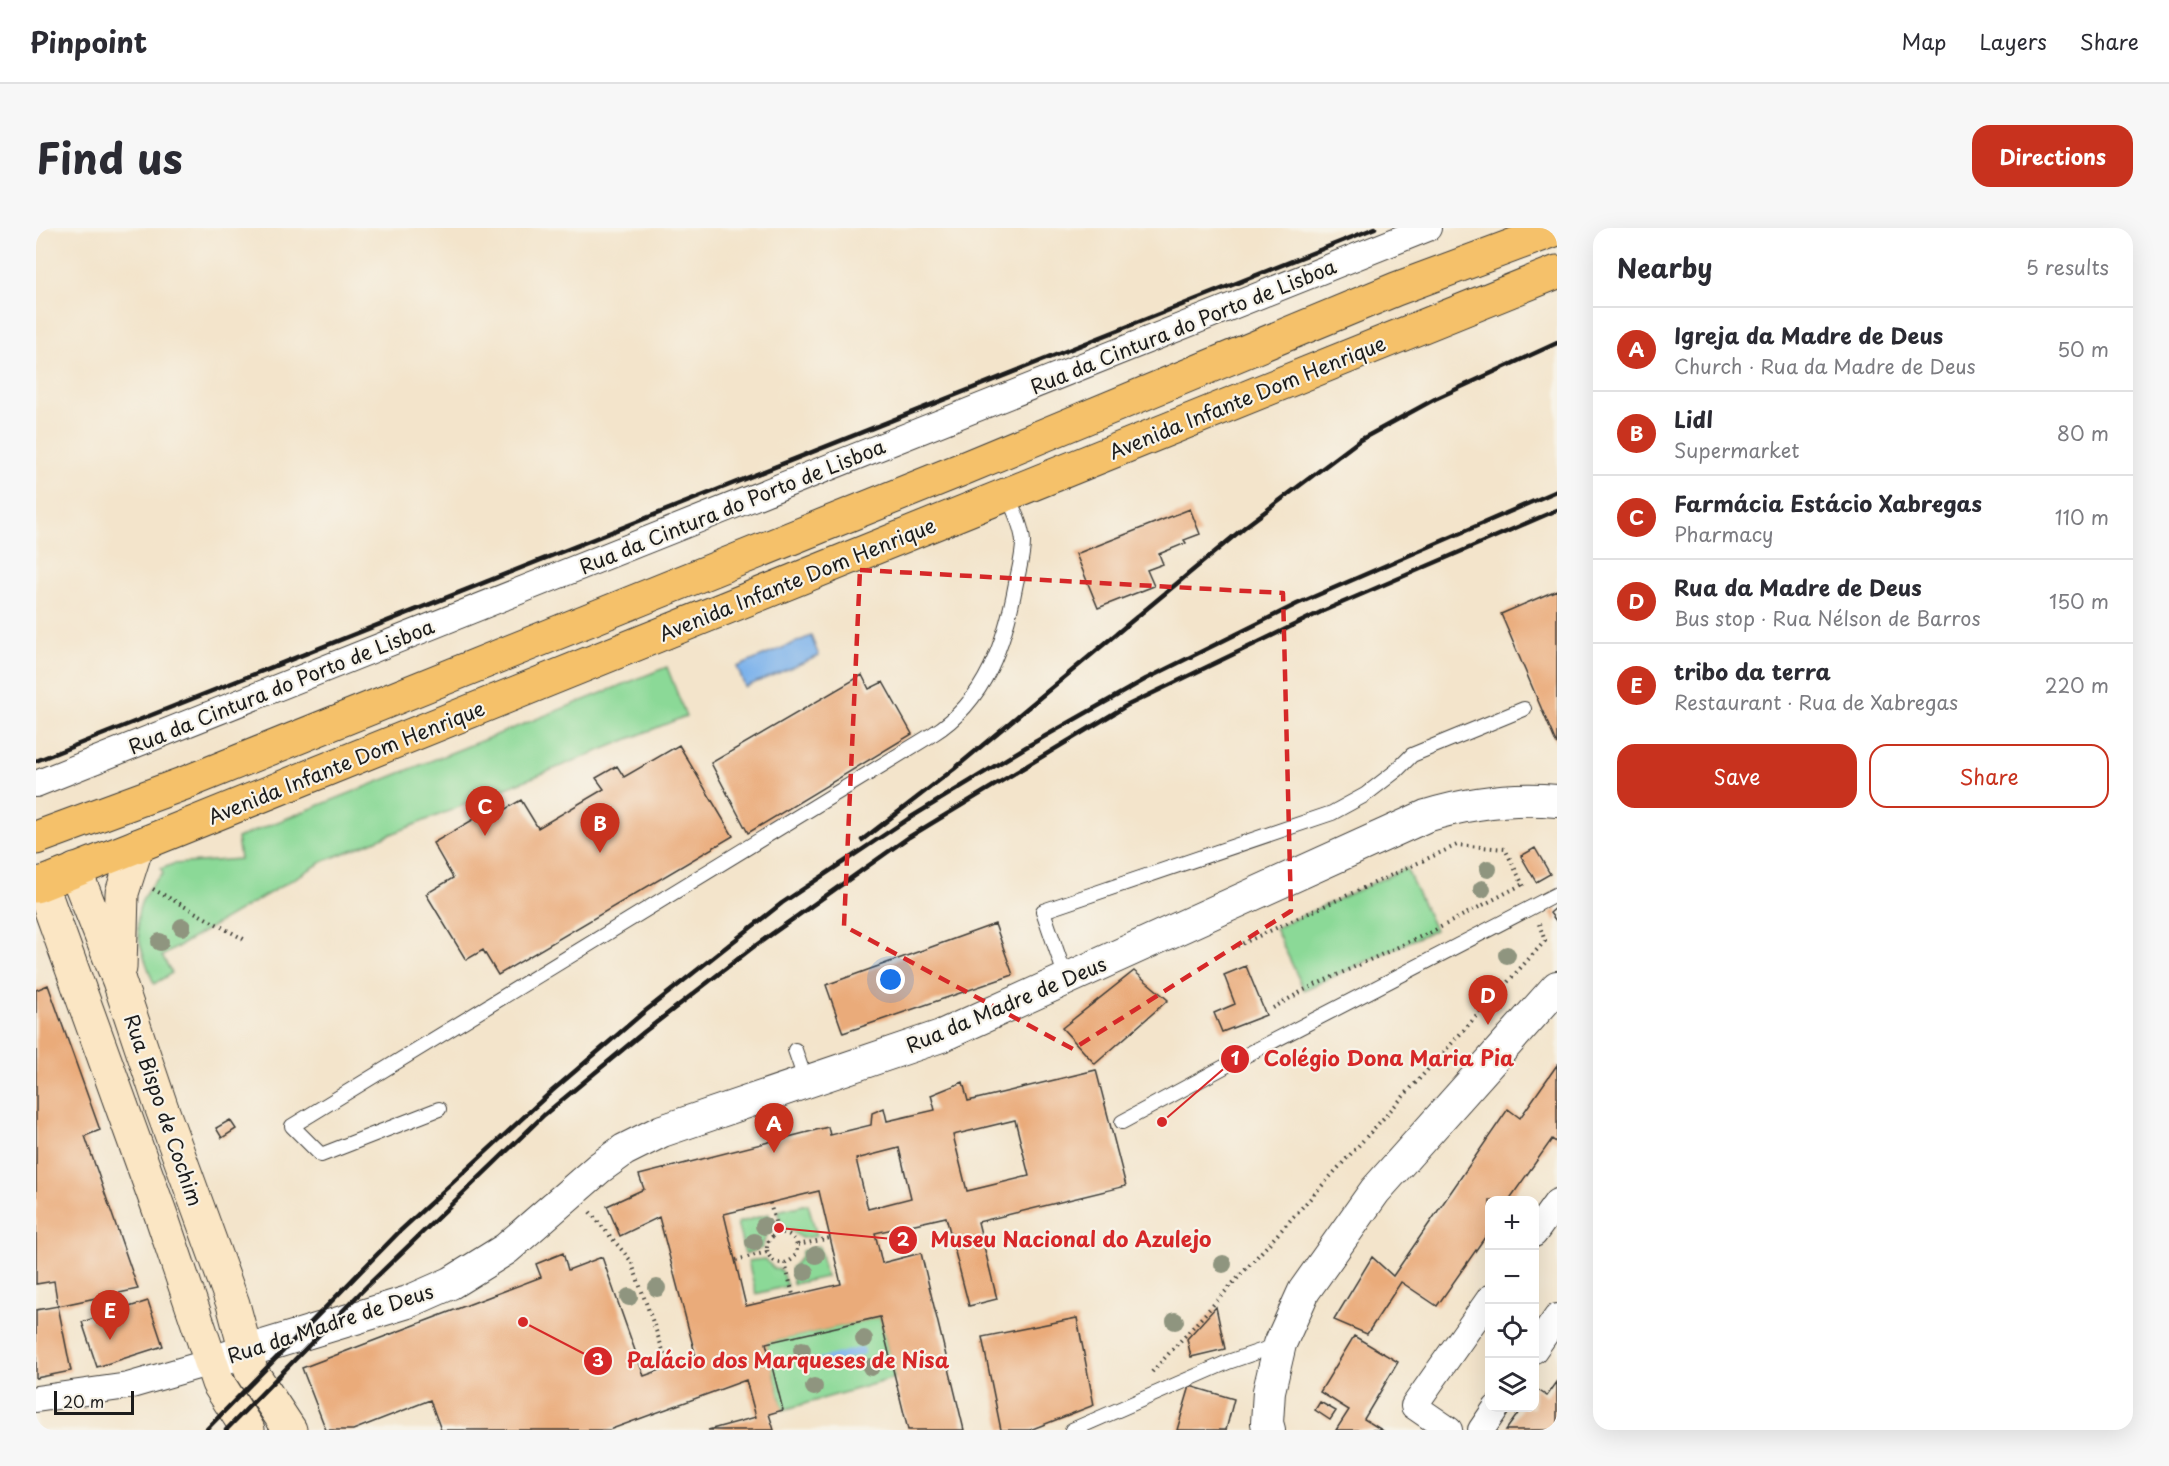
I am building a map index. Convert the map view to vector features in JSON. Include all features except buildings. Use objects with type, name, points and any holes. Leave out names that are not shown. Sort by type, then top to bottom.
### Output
[{"type":"main road","name":"Avenida Infante Dom Henrique","points":[[48,833],[185,783],[960,470],[1396,289],[1557,229]]},
{"type":"main road","name":"Avenida Infante Dom Henrique","points":[[38,879],[75,870],[137,846],[1557,272]]},
{"type":"main road","points":[[48,833],[75,870]]},
{"type":"main road","points":[[119,981],[122,893],[137,846]]},
{"type":"main road","name":"Rua Bispo de Cochim","points":[[75,870],[119,981],[162,1109],[233,1304],[251,1371],[282,1417]]},
{"type":"main road","name":"Rua Bispo de Cochim","points":[[38,879],[127,1122],[218,1383],[248,1430]]},
{"type":"main road","points":[[127,1122],[162,1109]]},
{"type":"street","name":"Rua da Cintura do Porto de Lisboa","points":[[36,784],[1428,228]]},
{"type":"street","name":"Rua da Madre de Deus","points":[[211,1362],[408,1302],[451,1282],[506,1249],[572,1190],[624,1150],[662,1131],[941,1036],[1426,816],[1474,804],[1557,801]]},
{"type":"street","points":[[1269,1430],[1269,1391],[1280,1344],[1304,1291],[1375,1191],[1557,987]]},
{"type":"street","points":[[1539,1227],[1557,1202]]},
{"type":"street","points":[[1449,1430],[1414,1406],[1486,1304]]},
{"type":"street","points":[[1539,1343],[1557,1317]]},
{"type":"street","points":[[36,1399],[128,1386],[211,1362]]},
{"type":"street","points":[[1481,1430],[1493,1412]]},
{"type":"lane","points":[[439,1109],[321,1155],[292,1126],[923,741],[957,717],[974,697],[990,669],[1004,633],[1014,595],[1023,541],[1007,494]]},
{"type":"lane","points":[[1066,978],[1043,911],[1332,813],[1365,795],[1396,771],[1412,755],[1524,709]]},
{"type":"lane","points":[[1122,1122],[1557,894]]},
{"type":"lane","points":[[795,1050],[806,1082]]},
{"type":"lane","points":[[1072,1430],[1228,1362],[1280,1344]]},
{"type":"path","points":[[1148,1377],[1545,941],[1533,905],[1505,849],[1457,845],[1237,946]]},
{"type":"path","points":[[1274,1008],[1304,990],[1435,930],[1523,884]]},
{"type":"path","points":[[122,893],[141,894],[146,885],[247,941]]},
{"type":"path","points":[[572,1190],[631,1261],[669,1367]]},
{"type":"path","points":[[770,1203],[778,1233]]},
{"type":"path","points":[[778,1233],[790,1234],[798,1245],[793,1259],[785,1263],[774,1261],[767,1252],[769,1240],[778,1233]]},
{"type":"path","points":[[798,1245],[830,1238]]},
{"type":"path","points":[[736,1260],[767,1252]]},
{"type":"path","points":[[785,1263],[793,1295]]},
{"type":"highlighted area","points":[[860,570],[1283,593],[1291,911],[1073,1049],[844,926]]},
{"type":"green space","points":[[667,667],[686,716],[324,861],[162,956],[172,973],[154,984],[139,939],[138,912],[142,899],[150,886],[163,874],[161,869],[173,864],[240,859],[237,838]]},
{"type":"green space","points":[[1406,868],[1435,930],[1304,990],[1275,928]]},
{"type":"green space","points":[[808,1204],[817,1236],[801,1238],[789,1229],[783,1228],[777,1211]]},
{"type":"green space","points":[[769,1214],[772,1230],[766,1236],[762,1248],[745,1254],[737,1223]]},
{"type":"green space","points":[[819,1246],[826,1277],[793,1284],[791,1268],[801,1257],[802,1251]]},
{"type":"green space","points":[[764,1259],[775,1269],[781,1270],[787,1286],[756,1294],[748,1261]]},
{"type":"green space","points":[[880,1317],[895,1378],[783,1410],[766,1343]]},
{"type":"water","points":[[811,636],[819,656],[745,687],[737,667]]},
{"type":"waterway","points":[[813,1364],[861,1351]]},
{"type":"railway","points":[[36,761],[1375,228]]},
{"type":"railway","points":[[862,840],[954,769],[1246,526],[1360,440],[1435,399],[1557,343]]},
{"type":"railway","points":[[206,1430],[399,1232],[552,1091],[644,1012],[782,903],[908,819],[1026,747],[1146,679],[1297,604],[1557,491]]},
{"type":"railway","points":[[226,1430],[368,1285],[544,1115],[644,1032],[752,948],[909,837],[1126,706],[1323,611],[1557,510]]},
{"type":"place","name":"Farmácia Estácio Xabregas","points":[[485,836]]},
{"type":"place","name":"Lidl","points":[[600,853]]},
{"type":"place","name":"Rua da Madre de Deus","points":[[1488,1025]]},
{"type":"place","name":"Colégio Dona Maria Pia","points":[[1162,1122]]},
{"type":"place","name":"Igreja da Madre de Deus","points":[[774,1153]]},
{"type":"place","name":"Museu Nacional do Azulejo","points":[[779,1228]]},
{"type":"place","name":"Palácio dos Marqueses de Nisa","points":[[523,1322]]},
{"type":"place","name":"tribo da terra","points":[[110,1340]]}]
